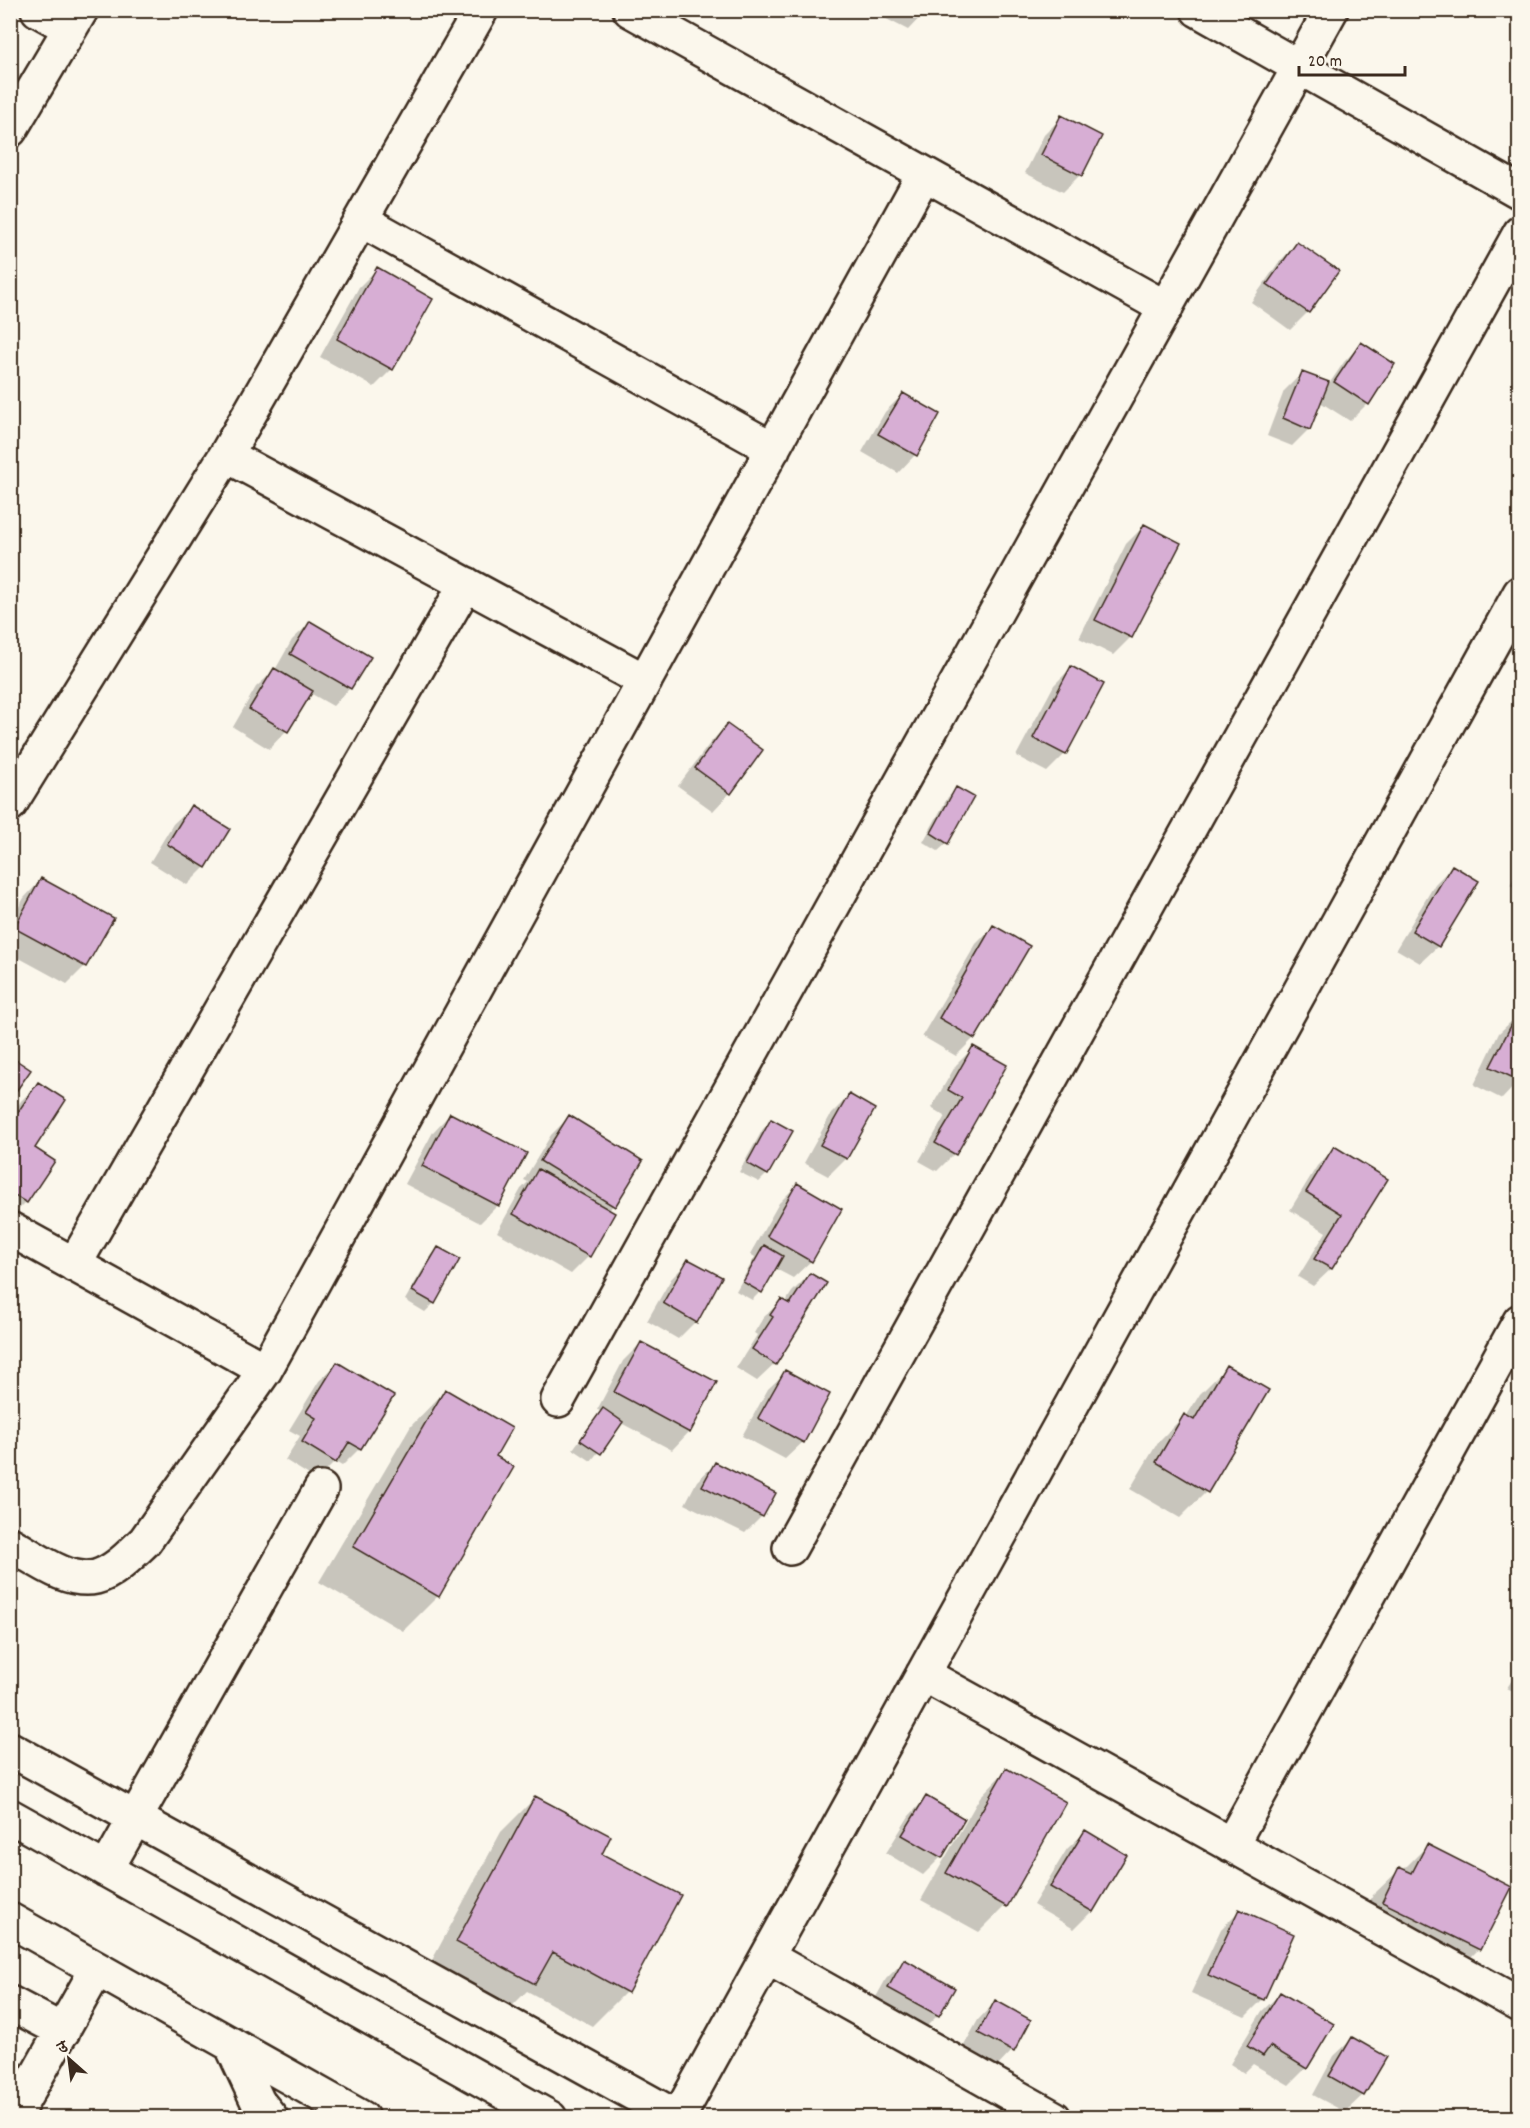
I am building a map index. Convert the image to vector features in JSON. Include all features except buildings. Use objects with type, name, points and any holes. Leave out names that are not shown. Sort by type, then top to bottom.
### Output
[{"type":"street","points":[[10,130],[75,19],[38,10]]},
{"type":"street","points":[[10,804],[226,455],[481,10]]},
{"type":"street","points":[[630,10],[1166,308]]},
{"type":"street","points":[[1198,10],[1520,192]]},
{"type":"street","points":[[558,1400],[1331,10]]},
{"type":"street","points":[[10,1544],[57,1570],[80,1578],[97,1577],[119,1564],[145,1541],[265,1370],[924,174]]},
{"type":"street","points":[[361,220],[773,450]]},
{"type":"street","points":[[790,1548],[1520,233]]},
{"type":"street","points":[[226,455],[645,681]]},
{"type":"street","points":[[74,1265],[466,584]]},
{"type":"street","points":[[10,1749],[678,2118],[1520,593]]},
{"type":"street","points":[[10,1229],[265,1370]]},
{"type":"street","points":[[1231,1845],[1520,1321]]},
{"type":"street","points":[[106,1870],[321,1489]]},
{"type":"street","points":[[923,1674],[1520,2005]]},
{"type":"street","points":[[10,1816],[550,2118]]},
{"type":"street","points":[[10,1920],[362,2118]]},
{"type":"street","points":[[767,1958],[1054,2118]]},
{"type":"street","points":[[13,2118],[97,1969]]},
{"type":"street","points":[[10,2003],[63,2031]]},
{"type":"street","points":[[231,2044],[258,2102],[271,2118]]}]
